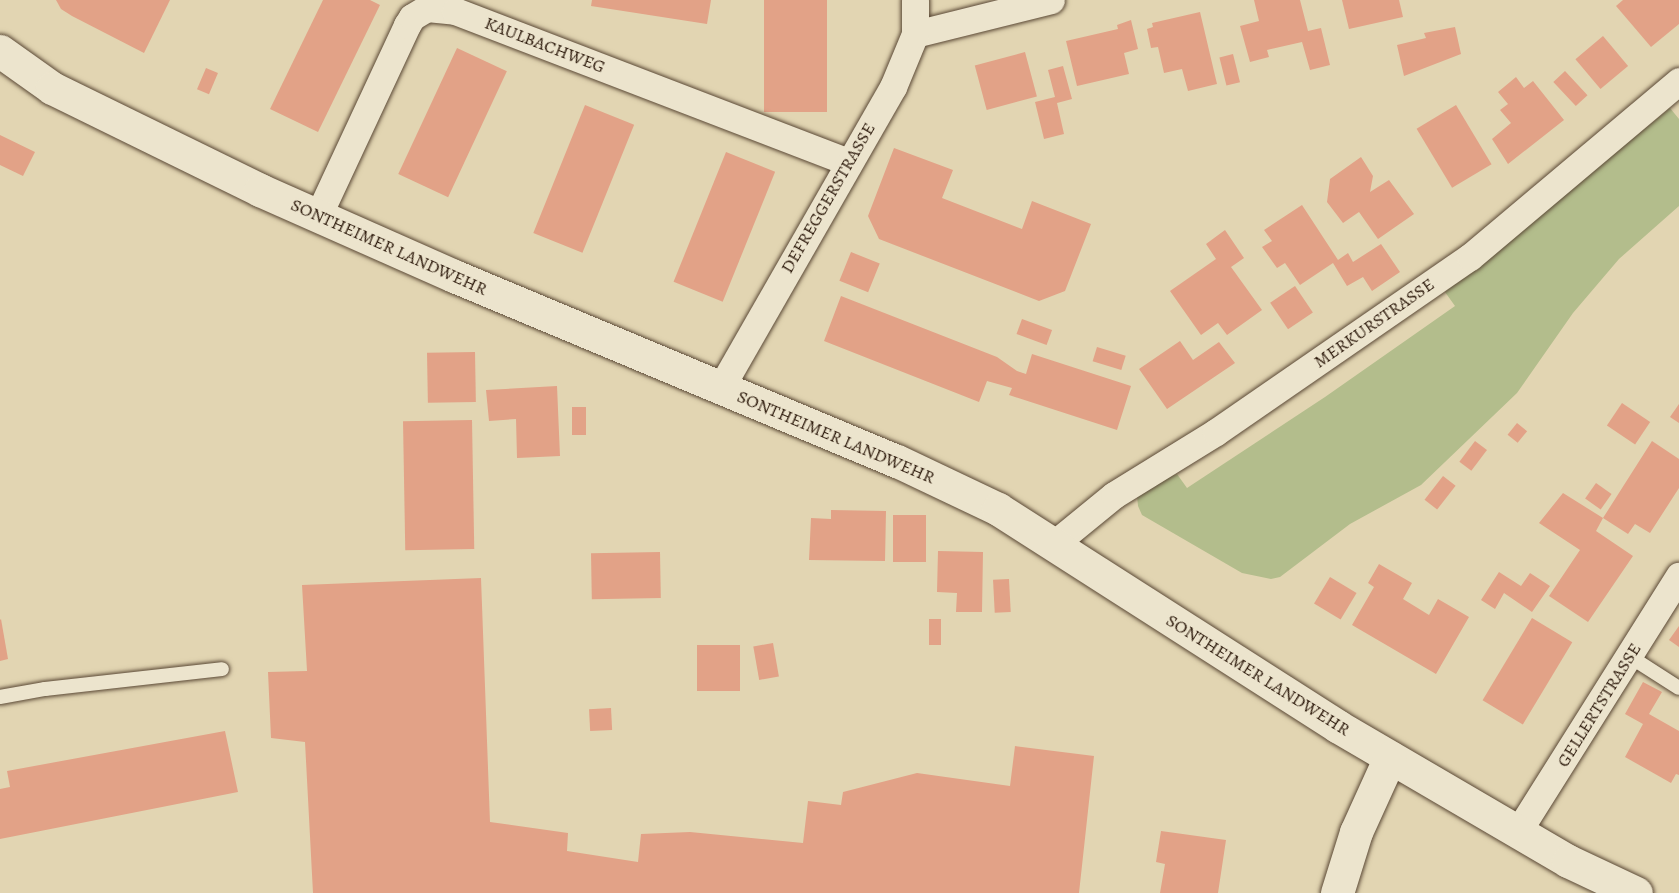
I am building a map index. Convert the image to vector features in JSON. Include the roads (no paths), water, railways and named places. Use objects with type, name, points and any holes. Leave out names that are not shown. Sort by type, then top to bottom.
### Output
[{"type":"street","name":"DEFREGGERSTRASSE","points":[[720,389],[893,87],[915,34],[915,0]]},
{"type":"street","points":[[915,34],[1051,0]]},
{"type":"street","name":"KAULBACHWEG","points":[[318,216],[407,25],[412,17],[427,9],[455,11],[849,162]]},
{"type":"street","name":"SONTHEIMER LANDWEHR","points":[[0,51],[52,88],[318,216],[720,389],[934,477],[998,509],[1127,593],[1390,757],[1517,833],[1568,861],[1636,893]]},
{"type":"street","name":"MERKURSTRASSE","points":[[1054,544],[1114,495],[1216,432],[1470,257],[1679,81]]},
{"type":"street","name":"GELLERTSTRASSE","points":[[1517,833],[1679,576]]},
{"type":"street","points":[[1337,893],[1356,832],[1390,757]]},
{"type":"lane","points":[[1629,656],[1679,688]]},
{"type":"lane","points":[[0,697],[45,688],[222,669]]}]
